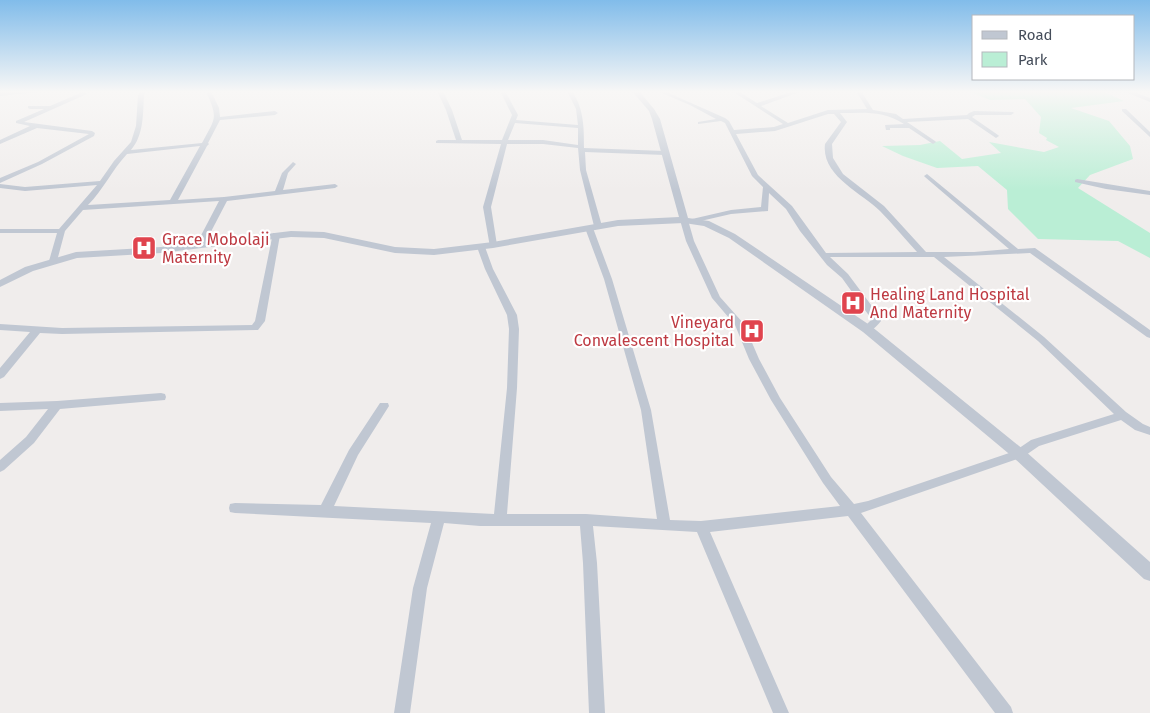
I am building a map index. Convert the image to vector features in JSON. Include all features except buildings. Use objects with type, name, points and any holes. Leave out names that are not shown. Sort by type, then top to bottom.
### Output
[{"type":"street","points":[[0,181],[40,163],[92,134],[28,124]]},
{"type":"street","points":[[53,261],[61,231],[96,193],[116,162],[134,143],[139,124]]},
{"type":"street","points":[[173,202],[215,124]]},
{"type":"street","points":[[452,124],[459,141]]},
{"type":"street","points":[[493,245],[487,207],[505,141],[512,124]]},
{"type":"street","points":[[550,124],[581,127],[583,168],[594,227],[646,410],[665,526]]},
{"type":"street","points":[[658,124],[662,135],[665,153],[690,220],[690,241],[716,298],[739,324],[754,359],[776,400],[827,480],[1005,713]]},
{"type":"street","points":[[729,124],[747,153],[755,176],[782,200],[825,255],[845,276],[875,317],[876,321],[867,330]]},
{"type":"street","points":[[842,124],[830,140],[828,148],[836,168],[844,179],[879,206],[923,254]]},
{"type":"street","points":[[979,124],[996,136]]},
{"type":"street","points":[[1139,124],[1150,134]]},
{"type":"street","points":[[734,132],[765,130],[788,125]]},
{"type":"street","points":[[0,142],[36,126]]},
{"type":"street","points":[[888,130],[887,126],[911,126],[933,142]]},
{"type":"street","points":[[438,142],[543,142],[581,148],[665,153]]},
{"type":"street","points":[[126,152],[206,144]]},
{"type":"street","points":[[278,193],[285,173],[293,164]]},
{"type":"street","points":[[927,176],[1016,251]]},
{"type":"street","points":[[1077,180],[1092,185],[1150,193]]},
{"type":"street","points":[[0,186],[25,189],[102,183]]},
{"type":"street","points":[[82,208],[224,199],[335,186]]},
{"type":"street","points":[[0,284],[28,269],[53,261],[97,252],[161,250],[276,236],[324,235],[395,250],[434,252],[481,247],[594,227],[632,222],[690,220],[731,212],[765,209],[766,187]]},
{"type":"street","points":[[200,245],[224,199]]},
{"type":"street","points":[[690,220],[718,228],[732,236],[867,330],[1019,454],[1150,573]]},
{"type":"street","points":[[0,232],[61,231]]},
{"type":"street","points":[[0,326],[36,330],[247,330],[254,328],[260,321],[276,236]]},
{"type":"street","points":[[481,247],[488,269],[512,315],[514,329],[512,388],[500,519]]},
{"type":"street","points":[[825,255],[982,254],[1032,250],[1150,335]]},
{"type":"street","points":[[936,254],[1041,339],[1122,415],[1139,427],[1150,431]]},
{"type":"street","points":[[0,375],[36,330]]},
{"type":"street","points":[[0,407],[57,405],[161,397]]},
{"type":"street","points":[[0,467],[30,440],[57,405]]},
{"type":"street","points":[[325,511],[353,453],[384,406]]},
{"type":"street","points":[[235,508],[439,518],[586,520],[701,527],[851,510],[1019,454],[1035,443],[1122,415]]},
{"type":"street","points":[[402,713],[420,588],[439,518]]},
{"type":"street","points":[[586,520],[590,563],[597,713]]},
{"type":"street","points":[[701,527],[781,713]]},
{"type":"green space","points":[[1040,124],[1112,124],[1130,146],[1133,159],[1090,175],[1078,188],[1150,233],[1150,258],[1118,241],[1038,239],[1008,209],[1007,190],[978,166],[937,168],[882,146],[920,145],[940,141],[962,159],[1001,153],[989,142],[1044,152],[1059,147],[1046,140],[1047,138],[1039,133]]},
{"type":"place","name":"Grace Mobolaji Maternity","points":[[144,248]]},
{"type":"place","name":"Healing Land Hospital And Maternity","points":[[853,303]]},
{"type":"place","name":"Vineyard Convalescent Hospital","points":[[752,331]]}]
